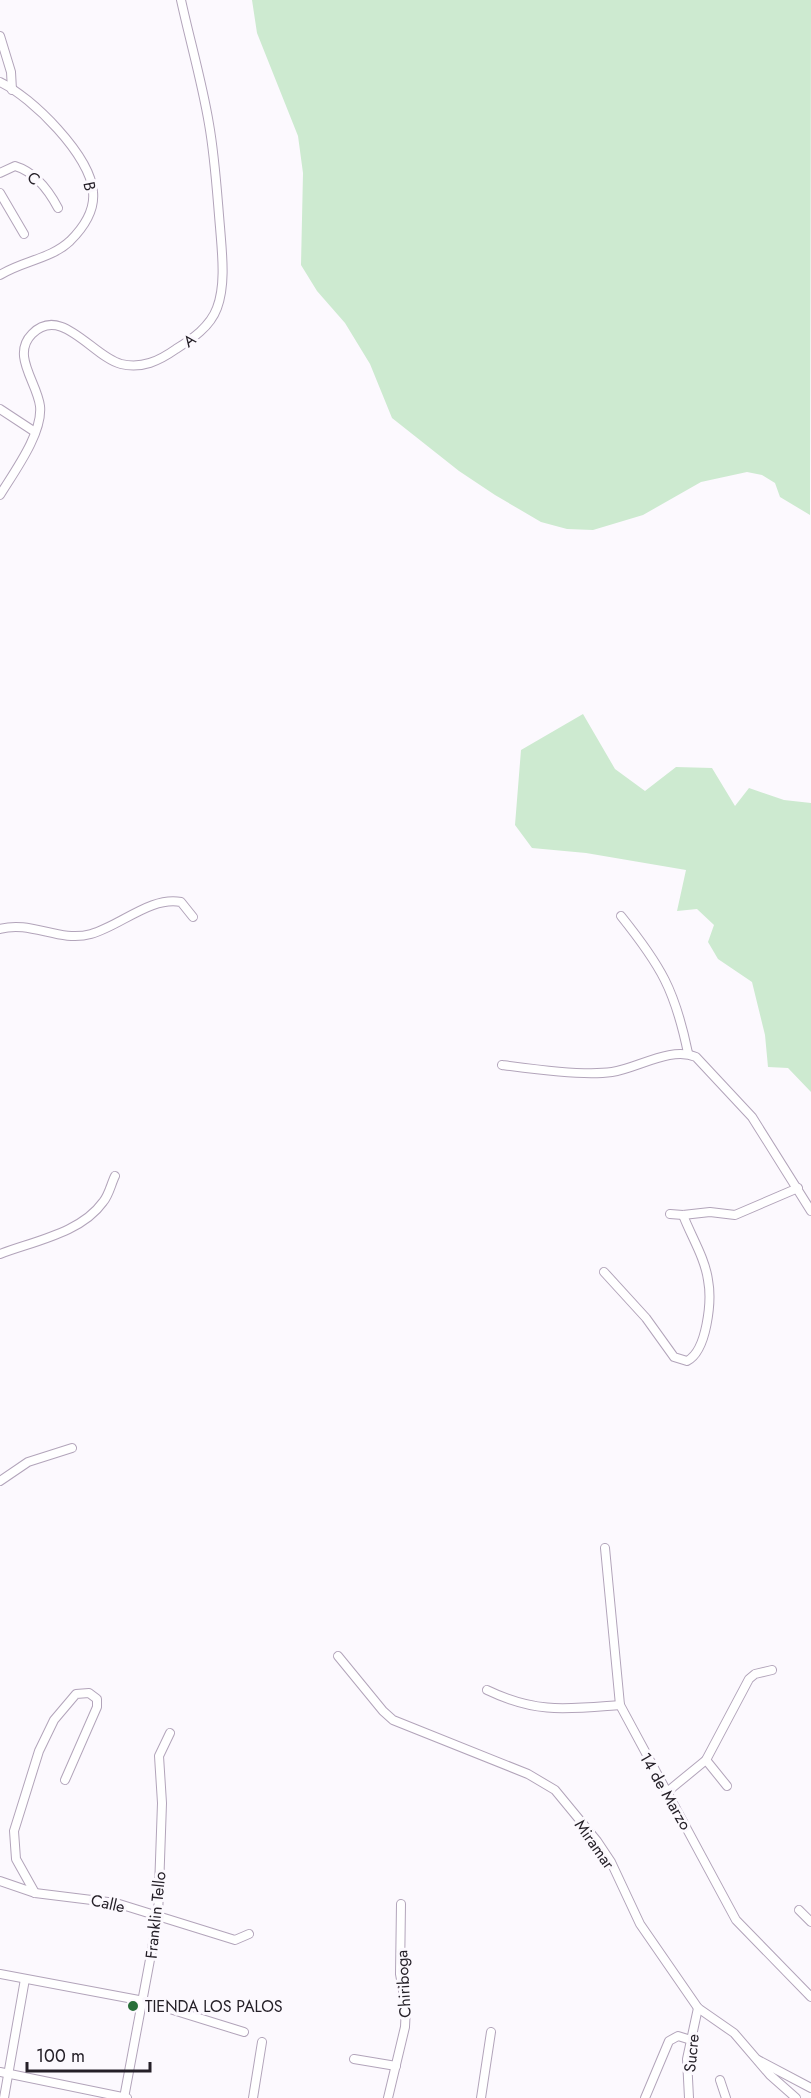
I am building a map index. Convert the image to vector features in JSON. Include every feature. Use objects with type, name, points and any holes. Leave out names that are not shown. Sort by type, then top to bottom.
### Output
[{"type":"street","name":"A","points":[[0,495],[25,454],[40,417],[40,404],[24,359],[24,346],[39,327],[45,324],[68,329],[109,358],[120,364],[135,366],[153,363],[186,343],[206,327],[216,311],[222,279],[217,175],[203,90],[181,0]]},
{"type":"street","points":[[0,36],[11,72],[12,90]]},
{"type":"street","name":"B","points":[[0,82],[45,115],[62,132],[87,172],[93,191],[92,207],[87,221],[69,242],[55,252],[0,275]]},
{"type":"street","name":"C","points":[[0,173],[15,166],[22,168],[47,188],[58,208]]},
{"type":"street","points":[[0,193],[24,234]]},
{"type":"street","points":[[0,409],[34,432]]},
{"type":"street","points":[[0,929],[18,926],[72,937],[92,934],[139,914],[155,903],[172,900],[181,902],[193,917]]},
{"type":"street","points":[[621,916],[664,974],[674,995],[688,1053]]},
{"type":"street","points":[[502,1065],[546,1070],[610,1072],[638,1067],[675,1054],[688,1053],[707,1066],[752,1117],[811,1212]]},
{"type":"street","points":[[0,1254],[65,1232],[86,1218],[104,1202],[115,1176]]},
{"type":"street","points":[[670,1214],[706,1212],[739,1214],[798,1188]]},
{"type":"street","points":[[604,1272],[646,1318],[674,1357],[680,1361],[694,1358],[703,1343],[709,1287],[706,1272],[683,1215]]},
{"type":"street","points":[[0,1480],[28,1462],[72,1448]]},
{"type":"street","name":"14 de Marzo","points":[[605,1548],[620,1705],[736,1920],[811,1997]]},
{"type":"street","name":"Miramar","points":[[338,1656],[393,1720],[528,1774],[555,1790],[597,1841],[611,1862],[640,1924],[698,2008],[734,2033],[754,2058],[796,2098]]},
{"type":"street","points":[[667,1792],[706,1760],[749,1678],[755,1674],[772,1670]]},
{"type":"street","points":[[487,1690],[510,1701],[548,1709],[620,1705]]},
{"type":"street","points":[[35,1893],[16,1858],[14,1831],[39,1750],[54,1720],[76,1694],[82,1691],[97,1699],[97,1707],[65,1780]]},
{"type":"street","name":"Franklin Tello","points":[[125,2098],[158,1917],[162,1803],[159,1756],[170,1733]]},
{"type":"street","points":[[706,1760],[727,1786]]},
{"type":"street","name":"Calle","points":[[0,1881],[35,1893],[116,1903],[235,1940],[249,1934]]},
{"type":"street","name":"Chiriboga","points":[[388,2098],[405,2027],[406,2006],[400,1974],[401,1904]]},
{"type":"street","points":[[799,1910],[810,1920]]},
{"type":"street","points":[[0,1974],[144,2001],[244,2032]]},
{"type":"street","points":[[3,2098],[4,2073],[25,1979]]},
{"type":"street","name":"Sucre","points":[[689,2098],[687,2059],[698,2008]]},
{"type":"street","points":[[481,2098],[491,2032]]},
{"type":"street","points":[[645,2098],[669,2041],[678,2036],[691,2040]]},
{"type":"street","points":[[253,2098],[262,2042]]},
{"type":"street","points":[[754,2058],[811,2088]]},
{"type":"street","points":[[354,2059],[396,2066]]},
{"type":"street","points":[[4,2073],[125,2098]]},
{"type":"street","points":[[720,2080],[726,2098]]},
{"type":"green space","points":[[252,0],[811,0],[810,515],[780,497],[775,483],[762,475],[747,472],[701,482],[643,515],[593,530],[567,529],[541,522],[495,495],[459,471],[392,418],[370,364],[345,323],[317,291],[301,265],[303,173],[298,136],[257,33]]},
{"type":"green space","points":[[583,714],[615,769],[645,791],[676,767],[712,768],[735,806],[749,788],[784,800],[811,803],[811,1092],[788,1068],[768,1067],[765,1035],[752,982],[718,959],[708,942],[714,925],[697,909],[677,911],[686,870],[586,853],[532,848],[515,825],[521,750]]},
{"type":"place","name":"TIENDA LOS PALOS","points":[[133,2006]]}]
